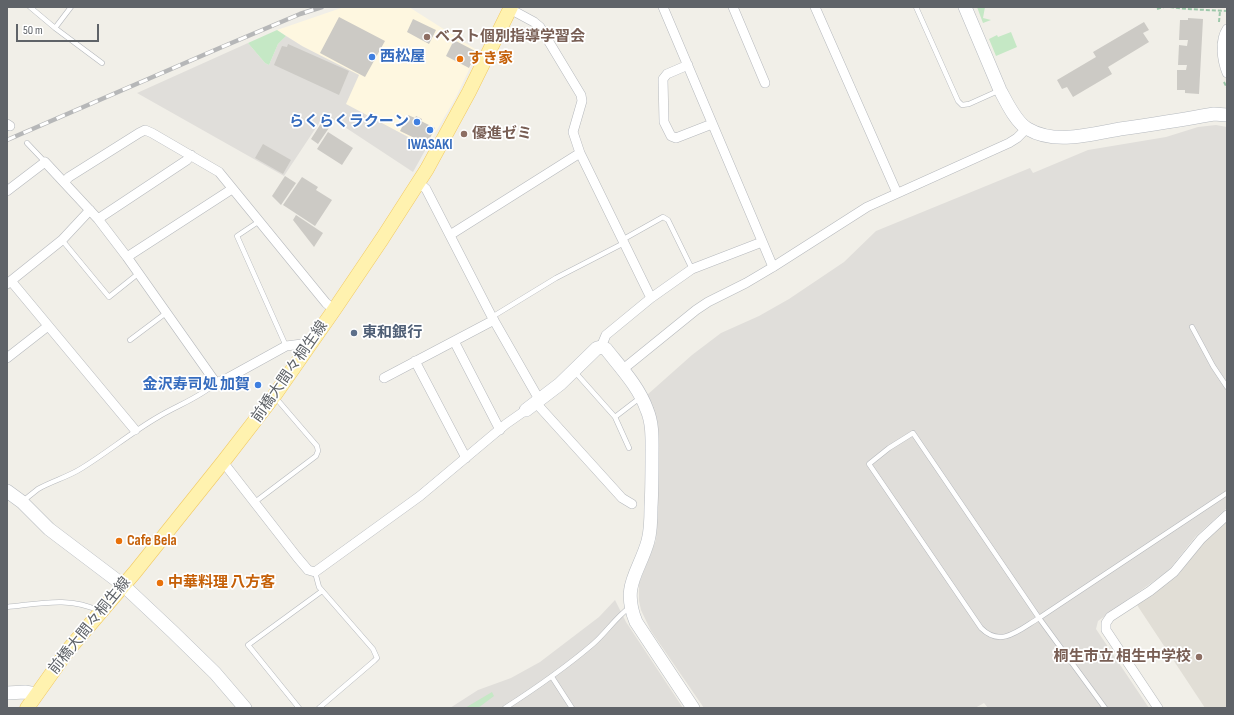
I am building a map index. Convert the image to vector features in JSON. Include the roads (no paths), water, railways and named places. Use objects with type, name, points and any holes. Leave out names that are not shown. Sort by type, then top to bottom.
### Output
[{"type":"main road","name":"前橋大間々桐生線","points":[[27,708],[36,694],[100,611],[224,462],[274,396],[334,310],[418,183],[470,92],[510,8]]},
{"type":"street","points":[[663,7],[773,267]]},
{"type":"street","points":[[733,7],[765,83]]},
{"type":"street","points":[[815,7],[898,193]]},
{"type":"street","points":[[965,7],[1000,90],[1013,112],[1026,128],[1044,136],[1071,136],[1214,114],[1227,115]]},
{"type":"street","points":[[510,8],[540,27],[581,95],[582,101],[573,132],[580,153],[651,298]]},
{"type":"street","points":[[1227,29],[1223,35],[1223,65],[1227,73]]},
{"type":"street","points":[[688,65],[667,74],[663,79],[664,122],[671,136],[676,138],[712,124]]},
{"type":"street","points":[[622,370],[708,302],[746,283],[773,267],[867,207],[1009,143],[1017,138],[1026,128]]},
{"type":"street","points":[[64,182],[69,177],[139,132],[145,130],[152,133],[219,172],[258,222],[326,303],[334,310]]},
{"type":"street","points":[[450,235],[580,153]]},
{"type":"street","points":[[98,219],[187,160],[191,155]]},
{"type":"street","points":[[7,191],[45,162],[98,219],[139,273],[216,383],[286,346],[302,344],[308,347]]},
{"type":"street","points":[[418,183],[426,189],[493,318],[536,394],[534,404]]},
{"type":"street","points":[[127,258],[232,189]]},
{"type":"street","points":[[90,210],[62,240],[9,283],[48,326],[135,430]]},
{"type":"street","points":[[601,347],[606,335],[651,298],[692,269],[762,242]]},
{"type":"street","points":[[384,378],[454,341],[493,318]]},
{"type":"street","points":[[7,358],[48,326]]},
{"type":"street","points":[[454,341],[500,430]]},
{"type":"street","points":[[224,462],[308,570],[315,572],[420,496],[534,404],[573,371],[596,348],[601,347],[606,349],[641,397],[651,422],[652,488],[650,534],[632,580],[630,596],[632,606],[636,622],[693,708]]},
{"type":"street","points":[[415,361],[466,458]]},
{"type":"street","points":[[534,404],[622,498],[632,504]]},
{"type":"street","points":[[7,491],[22,502],[49,529],[123,585],[214,673],[245,708]]},
{"type":"street","points":[[1158,708],[1106,630],[1106,623],[1110,617],[1150,591],[1174,572],[1201,539],[1227,516]]},
{"type":"street","points":[[7,693],[25,692],[36,694]]},
{"type":"lane","points":[[30,7],[55,28],[102,63]]},
{"type":"lane","points":[[55,28],[71,7]]},
{"type":"lane","points":[[916,7],[958,101],[962,105],[970,104],[1000,90]]},
{"type":"lane","points":[[27,143],[45,162]]},
{"type":"lane","points":[[493,318],[556,278],[623,242],[663,217],[668,220],[692,269]]},
{"type":"lane","points":[[258,222],[237,236],[286,346]]},
{"type":"lane","points":[[62,240],[109,297],[139,273]]},
{"type":"lane","points":[[130,340],[166,313]]},
{"type":"lane","points":[[1192,327],[1213,366],[1227,387]]},
{"type":"lane","points":[[573,371],[615,417],[629,448]]},
{"type":"lane","points":[[22,502],[38,490],[81,469],[113,448],[135,430],[209,390],[216,383]]},
{"type":"lane","points":[[255,502],[316,456],[318,451],[317,446],[274,396]]},
{"type":"lane","points":[[615,417],[641,397]]},
{"type":"lane","points":[[1105,708],[1039,618],[913,433],[889,448],[869,464],[981,628],[987,634],[1003,638],[1014,634],[1039,618],[1227,493]]},
{"type":"lane","points":[[315,572],[319,587],[373,650],[376,658],[319,708]]},
{"type":"lane","points":[[299,708],[248,645],[322,590]]},
{"type":"lane","points":[[7,607],[65,602],[86,605],[100,611]]},
{"type":"lane","points":[[505,708],[575,660],[597,640],[618,617],[632,606]]},
{"type":"lane","points":[[552,677],[572,708]]},
{"type":"railway","points":[[7,140],[300,14],[322,7]]},
{"type":"place","name":"ベスト個別指導学習会","points":[[427,37]]},
{"type":"place","name":"西松屋","points":[[372,57]]},
{"type":"place","name":"すき家","points":[[460,59]]},
{"type":"place","name":"らくらくラクーン","points":[[417,122]]},
{"type":"place","name":"IWASAKI","points":[[430,130]]},
{"type":"place","name":"優進ゼミ","points":[[464,134]]},
{"type":"place","name":"東和銀行","points":[[354,333]]},
{"type":"place","name":"金沢寿司処 加賀","points":[[258,385]]},
{"type":"place","name":"Cafe Bela","points":[[119,541]]},
{"type":"place","name":"中華料理 八方客","points":[[160,583]]},
{"type":"place","name":"桐生市立 相生中学校","points":[[1199,657]]}]
